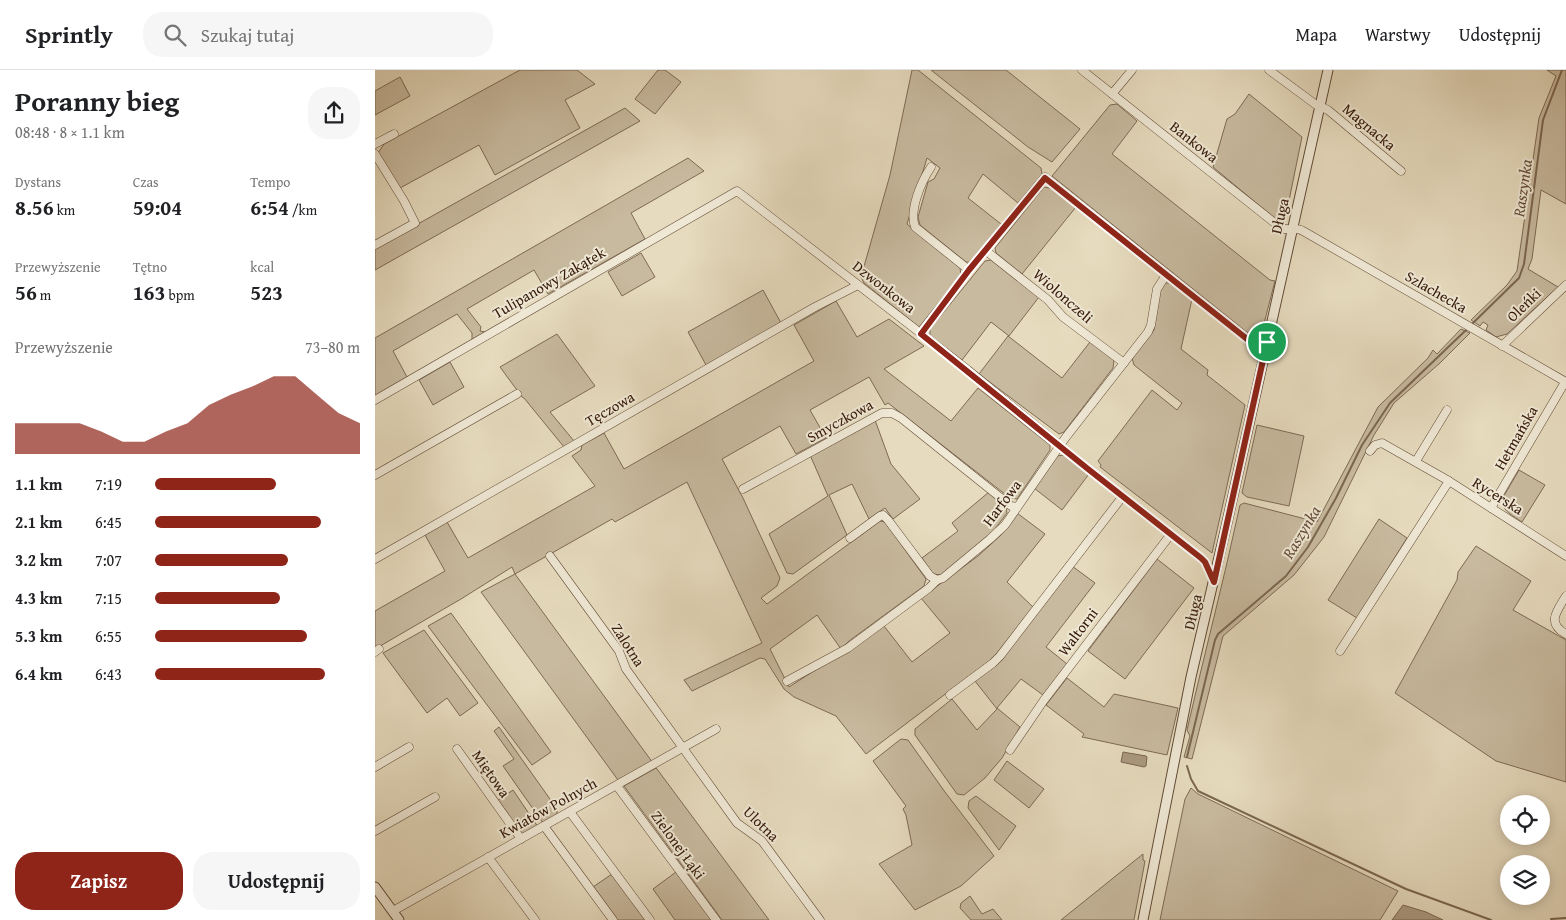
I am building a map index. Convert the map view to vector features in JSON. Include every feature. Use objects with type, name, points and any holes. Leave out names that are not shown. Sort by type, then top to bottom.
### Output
[{"type":"street","name":"Bankowa","points":[[1082,70],[1279,227],[1291,229]]},
{"type":"street","points":[[1112,94],[1132,70]]},
{"type":"street","points":[[1269,70],[1319,106]]},
{"type":"street","name":"Długa","points":[[1143,920],[1191,677],[1214,582],[1291,229],[1328,70]]},
{"type":"street","name":"Magnacka","points":[[1319,106],[1327,110],[1401,171]]},
{"type":"street","points":[[375,144],[394,134]]},
{"type":"street","points":[[375,154],[404,201],[415,223],[375,245]]},
{"type":"street","points":[[931,167],[914,206],[913,220],[915,227],[969,270]]},
{"type":"street","points":[[921,334],[969,270],[1045,178],[1247,339],[1267,342]]},
{"type":"street","name":"Dzwonkowa","points":[[737,191],[859,285],[1171,534],[1205,562],[1214,582]]},
{"type":"street","name":"Tulipanowy Zakątek","points":[[375,400],[737,191]]},
{"type":"street","name":"Szlachecka","points":[[1291,229],[1297,228],[1303,231],[1565,382]]},
{"type":"street","name":"Wiolonczeli","points":[[985,250],[1048,300],[1063,317],[1124,363]]},
{"type":"street","name":"Harfowa","points":[[787,681],[841,652],[929,588],[937,580],[943,578],[990,540],[1005,525],[1060,446],[1150,328],[1155,294],[1166,275]]},
{"type":"street","name":"Tęczowa","points":[[375,558],[822,303],[859,285]]},
{"type":"street","name":"Oleńki","points":[[1502,346],[1566,285]]},
{"type":"street","name":"Hetmańska","points":[[1491,508],[1565,382]]},
{"type":"street","points":[[375,476],[517,394]]},
{"type":"street","points":[[1415,462],[1447,410]]},
{"type":"street","name":"Smyczkowa","points":[[743,489],[869,419],[888,412],[901,418],[1011,506],[1017,507]]},
{"type":"street","name":"Rycerska","points":[[1370,452],[1375,445],[1382,443],[1449,481],[1566,556]]},
{"type":"street","points":[[1340,650],[1449,481]]},
{"type":"street","points":[[950,694],[1000,656],[1123,496]]},
{"type":"street","points":[[850,538],[883,515],[889,520],[930,576],[937,580]]},
{"type":"street","name":"Waltorni","points":[[1010,750],[1044,700],[1171,534]]},
{"type":"street","name":"Zalotna","points":[[550,556],[619,652],[626,669],[683,748]]},
{"type":"street","points":[[1566,596],[1554,616],[1557,627],[1566,634]]},
{"type":"street","name":"Kwiatów Polnych","points":[[393,911],[716,729]]},
{"type":"street","points":[[375,767],[409,747]]},
{"type":"street","name":"Ulotna","points":[[683,748],[737,823],[762,841],[820,920]]},
{"type":"street","name":"Miętowa","points":[[457,749],[521,839]]},
{"type":"street","name":"Zielonej Łąki","points":[[617,786],[716,920]]},
{"type":"street","points":[[375,831],[435,798]]},
{"type":"street","points":[[570,812],[650,920]]},
{"type":"street","points":[[543,826],[613,920]]},
{"type":"street","points":[[488,857],[535,920]]},
{"type":"street","points":[[375,887],[399,920]]},
{"type":"shaded area","points":[[520,70],[577,70],[595,84],[565,100],[580,128],[495,175],[479,145],[400,188],[378,153],[384,144]]},
{"type":"shaded area","points":[[658,70],[665,70],[681,82],[655,114],[635,99]]},
{"type":"shaded area","points":[[912,70],[918,70],[1041,168],[1042,174],[1018,203],[983,174],[968,198],[1001,224],[972,262],[966,262],[920,225],[918,217],[928,182],[934,179],[940,168],[927,158],[907,224],[960,268],[961,275],[919,327],[864,283],[861,277],[890,175]]},
{"type":"shaded area","points":[[931,70],[1006,70],[1080,129],[1052,162],[1028,147]]},
{"type":"shaded area","points":[[1547,70],[1566,70],[1566,204],[1541,190],[1532,259],[1528,269],[1558,287],[1507,334],[1496,337],[1486,330],[1488,325],[1483,322],[1480,326],[1471,320],[1507,285],[1517,271],[1539,118],[1556,76]]},
{"type":"shaded area","points":[[400,77],[410,96],[375,115],[375,91]]},
{"type":"shaded area","points":[[1249,94],[1302,137],[1285,220],[1279,222],[1213,167],[1227,119],[1235,114]]},
{"type":"shaded area","points":[[1117,104],[1137,121],[1112,154],[1270,280],[1275,281],[1261,335],[1253,337],[1052,176],[1110,105]]},
{"type":"shaded area","points":[[625,108],[640,121],[375,270],[375,248]]},
{"type":"shaded area","points":[[688,158],[704,171],[631,213],[645,239],[548,294],[534,270],[467,309],[481,327],[480,331],[485,332],[472,341],[472,333],[457,314],[393,351],[407,377],[375,396],[375,338]]},
{"type":"shaded area","points":[[1044,187],[1055,189],[1076,207],[1022,274],[996,253],[995,248]]},
{"type":"shaded area","points":[[641,253],[655,277],[622,296],[608,272]]},
{"type":"shaded area","points":[[991,260],[1039,297],[1009,336],[991,322],[962,360],[930,336],[930,329],[985,261]]},
{"type":"shaded area","points":[[1166,283],[1172,283],[1192,299],[1181,349],[1208,370],[1207,375],[1245,405],[1212,553],[1100,467],[1101,465],[1098,461],[1152,390],[1177,410],[1182,403],[1134,365],[1132,358],[1154,330],[1159,290]]},
{"type":"shaded area","points":[[763,290],[781,323],[706,365],[688,332]]},
{"type":"shaded area","points":[[836,301],[857,337],[889,319],[924,346],[884,369],[951,421],[978,388],[1050,445],[1050,450],[1017,499],[1010,498],[888,403],[885,405],[869,377],[810,410],[826,438],[796,454],[780,426],[722,459],[743,498],[780,578],[777,586],[761,598],[767,604],[880,521],[885,522],[926,579],[924,586],[849,641],[841,649],[817,615],[770,649],[789,687],[884,626],[912,662],[950,633],[921,598],[978,556],[1001,535],[1017,513],[1045,534],[1007,582],[1033,607],[993,658],[866,754],[836,716],[794,697],[784,689],[765,659],[760,658],[692,691],[684,680],[762,643],[687,482],[615,522],[612,519],[515,574],[512,567],[375,649],[375,611],[445,571],[425,535],[447,522],[468,558],[595,486],[572,456],[581,450],[582,445],[604,433],[624,469],[814,361],[794,325]]},
{"type":"shaded area","points":[[1461,329],[1470,333],[1440,363],[1394,403],[1374,435],[1324,537],[1294,575],[1223,636],[1192,759],[1184,757],[1190,736],[1187,730],[1240,505],[1244,503],[1317,522],[1378,407],[1428,358],[1433,350],[1437,354]]},
{"type":"shaded area","points":[[557,334],[595,386],[550,412],[574,441],[564,447],[522,397],[500,367]]},
{"type":"shaded area","points":[[1008,336],[1062,378],[1090,342],[1114,360],[1113,368],[1064,432],[1059,434],[979,374]]},
{"type":"shaded area","points":[[450,362],[464,387],[433,405],[419,380]]},
{"type":"shaded area","points":[[875,420],[891,464],[920,499],[893,519],[885,508],[869,519],[852,484],[829,495],[847,535],[793,574],[787,573],[769,534],[828,496],[810,455]]},
{"type":"shaded area","points":[[1257,425],[1304,436],[1289,506],[1247,497],[1242,493]]},
{"type":"shaded area","points":[[1064,455],[1089,474],[1062,510],[1034,488],[1057,456]]},
{"type":"shaded area","points":[[1519,470],[1545,485],[1522,522],[1507,511],[1501,501]]},
{"type":"shaded area","points":[[989,492],[1006,505],[1007,513],[989,537],[941,575],[933,574],[922,558],[958,531],[952,523]]},
{"type":"shaded area","points":[[1379,519],[1407,538],[1357,618],[1328,600]]},
{"type":"shaded area","points":[[1476,546],[1531,581],[1513,610],[1566,640],[1566,782],[1496,761],[1395,693],[1457,580],[1458,572]]},
{"type":"shaded area","points":[[1157,559],[1194,588],[1125,679],[1088,651]]},
{"type":"shaded area","points":[[1072,566],[1095,583],[1046,647],[1067,664],[1043,695],[1021,679],[997,708],[1020,727],[1002,758],[985,778],[964,795],[957,794],[915,735],[915,729],[952,699],[977,730],[997,709],[975,681],[1002,660]]},
{"type":"shaded area","points":[[515,574],[653,763],[618,780],[481,592]]},
{"type":"shaded area","points":[[451,613],[551,752],[532,765],[428,626]]},
{"type":"shaded area","points":[[424,630],[478,703],[460,716],[447,698],[427,713],[383,653]]},
{"type":"shaded area","points":[[1067,678],[1104,707],[1114,694],[1178,708],[1167,755],[1082,737],[1084,734],[1046,705]]},
{"type":"shaded area","points":[[499,727],[557,809],[557,816],[543,823],[503,766],[514,759],[494,731]]},
{"type":"shaded area","points":[[901,739],[908,740],[994,856],[961,886],[915,910],[879,864],[912,845],[903,809],[906,806],[873,761]]},
{"type":"shaded area","points":[[1123,752],[1146,756],[1146,766],[1121,762]]},
{"type":"shaded area","points":[[1007,761],[1044,789],[1029,808],[994,780]]},
{"type":"shaded area","points":[[656,768],[769,920],[722,920],[624,786]]},
{"type":"shaded area","points":[[1191,788],[1198,794],[1398,891],[1380,920],[1160,920],[1185,799]]},
{"type":"shaded area","points":[[513,790],[538,827],[521,836],[497,801]]},
{"type":"shaded area","points":[[976,796],[1016,826],[999,850],[968,808],[969,801]]},
{"type":"shaded area","points":[[1143,854],[1143,860],[1145,861],[1134,920],[1061,920]]},
{"type":"shaded area","points":[[676,872],[712,920],[675,920],[653,889]]},
{"type":"shaded area","points":[[612,874],[646,920],[616,920],[593,887]]},
{"type":"shaded area","points":[[970,896],[982,914],[993,909],[1002,920],[971,920],[960,908],[961,903]]},
{"type":"shaded area","points":[[1403,905],[1426,912],[1443,920],[1392,920]]},
{"type":"waterway","name":"Raszynka","points":[[1473,323],[1519,278],[1524,264],[1543,120],[1562,70]]},
{"type":"waterway","name":"Raszynka","points":[[1187,757],[1218,634],[1286,576],[1308,547],[1336,498],[1362,445],[1390,403],[1466,330]]},
{"type":"waterway","name":"Raszynka","points":[[1187,766],[1191,779],[1198,791],[1406,889],[1491,920]]},
{"type":"waterway","name":"Raszynka","points":[[1551,919],[1566,918]]},
{"type":"route","points":[[1045,178],[1247,339],[1267,342],[1214,582],[1205,562],[1201,558],[921,334],[969,270],[1045,178]]}]
